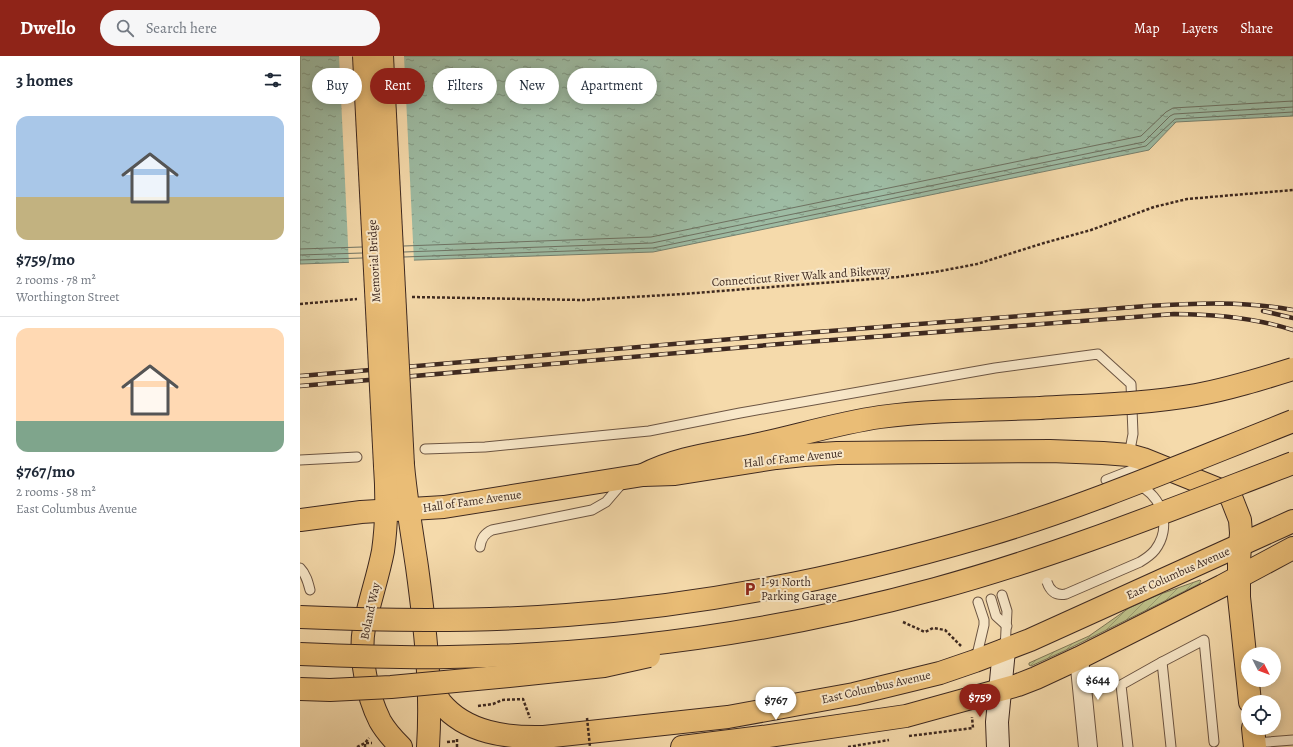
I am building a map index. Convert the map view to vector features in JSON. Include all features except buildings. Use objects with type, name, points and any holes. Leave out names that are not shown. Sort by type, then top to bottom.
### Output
[{"type":"main road","name":"Memorial Bridge","points":[[364,56],[394,465]]},
{"type":"main road","name":"Memorial Bridge","points":[[382,56],[394,465]]},
{"type":"main road","points":[[635,476],[675,461],[760,444],[865,420],[912,414],[1129,403],[1175,398],[1235,386],[1293,369]]},
{"type":"main road","points":[[300,617],[440,621],[568,615],[633,609],[796,584],[917,555],[988,535],[1113,492],[1293,421]]},
{"type":"main road","name":"Hall of Fame Avenue","points":[[300,520],[350,513],[408,508],[444,507],[635,476],[675,474],[790,456],[837,453],[1050,451],[1097,452],[1129,455],[1219,488],[1231,497],[1240,520],[1239,597],[1249,695]]},
{"type":"main road","points":[[300,654],[441,657],[570,652],[693,638],[812,618],[934,589],[996,571],[1114,530],[1293,463]]},
{"type":"main road","points":[[394,465],[408,508],[424,624],[428,681],[428,747]]},
{"type":"main road","name":"Boland Way","points":[[394,465],[386,510],[381,560],[364,629],[363,659],[366,678],[376,712],[383,727],[400,747]]},
{"type":"main road","name":"East Columbus Avenue","points":[[428,681],[440,702],[464,722],[492,733],[516,737],[552,736],[728,717],[829,699],[940,673],[1004,650],[1030,640],[1293,521]]},
{"type":"main road","points":[[682,747],[763,742],[920,713],[1000,690],[1036,678],[1079,658],[1293,548]]},
{"type":"main road","points":[[300,689],[330,690],[391,687],[604,666],[752,629]]},
{"type":"main road","points":[[998,747],[997,722],[1004,650]]},
{"type":"main road","points":[[757,711],[763,742]]},
{"type":"street","points":[[1079,658],[1088,747]]},
{"type":"lane","points":[[425,449],[485,447],[649,430],[987,370],[1098,354],[1131,384],[1133,434],[1129,455]]},
{"type":"lane","points":[[300,460],[357,456]]},
{"type":"lane","points":[[1107,485],[1167,468]]},
{"type":"lane","points":[[1107,485],[1167,468]]},
{"type":"lane","points":[[1113,499],[1167,468]]},
{"type":"lane","points":[[480,546],[483,538],[492,530],[592,510],[612,496],[635,476]]},
{"type":"lane","points":[[1047,582],[1051,590],[1058,595],[1066,594],[1140,562],[1148,557],[1157,547],[1163,534],[1164,525],[1163,515],[1156,499],[1150,492],[1134,483],[1125,482],[1107,485]]},
{"type":"lane","points":[[300,568],[304,571],[310,590]]},
{"type":"lane","points":[[1002,596],[1007,611],[1004,650]]},
{"type":"lane","points":[[991,599],[996,616],[1007,626]]},
{"type":"lane","points":[[975,661],[984,625],[978,602]]},
{"type":"lane","points":[[1128,747],[1121,685],[1204,640],[1214,742]]},
{"type":"lane","points":[[1162,662],[1171,747]]},
{"type":"lane","points":[[1254,739],[1293,740]]},
{"type":"path","name":"Connecticut River Walk and Bikeway","points":[[405,297],[583,300],[683,294],[905,276],[977,264],[1091,230],[1154,207],[1187,199],[1293,190]]},
{"type":"path","points":[[300,304],[361,299]]},
{"type":"path","points":[[502,700],[523,699],[530,718],[537,718]]},
{"type":"path","points":[[587,718],[590,747]]},
{"type":"path","points":[[357,747],[365,743]]},
{"type":"green space","points":[[1200,580],[1201,581],[1199,584],[1064,651],[1031,666],[1029,665],[1029,663],[1089,636],[1129,608],[1158,595]]},
{"type":"water","points":[[300,56],[1293,56],[1293,116],[1176,122],[1149,150],[653,252],[300,264]]},
{"type":"pier","points":[[339,56],[404,56],[405,68],[370,68],[370,104],[406,104],[414,262],[349,265],[341,104],[362,104],[362,68],[340,68]]},
{"type":"railway","points":[[300,376],[779,335],[1147,306],[1238,304],[1293,310]]},
{"type":"railway","points":[[1263,311],[1293,318]]},
{"type":"railway","points":[[300,386],[780,344],[1174,314],[1204,315],[1264,322],[1293,330]]},
{"type":"place","name":"I-91 North Parking Garage","points":[[750,589]]}]
